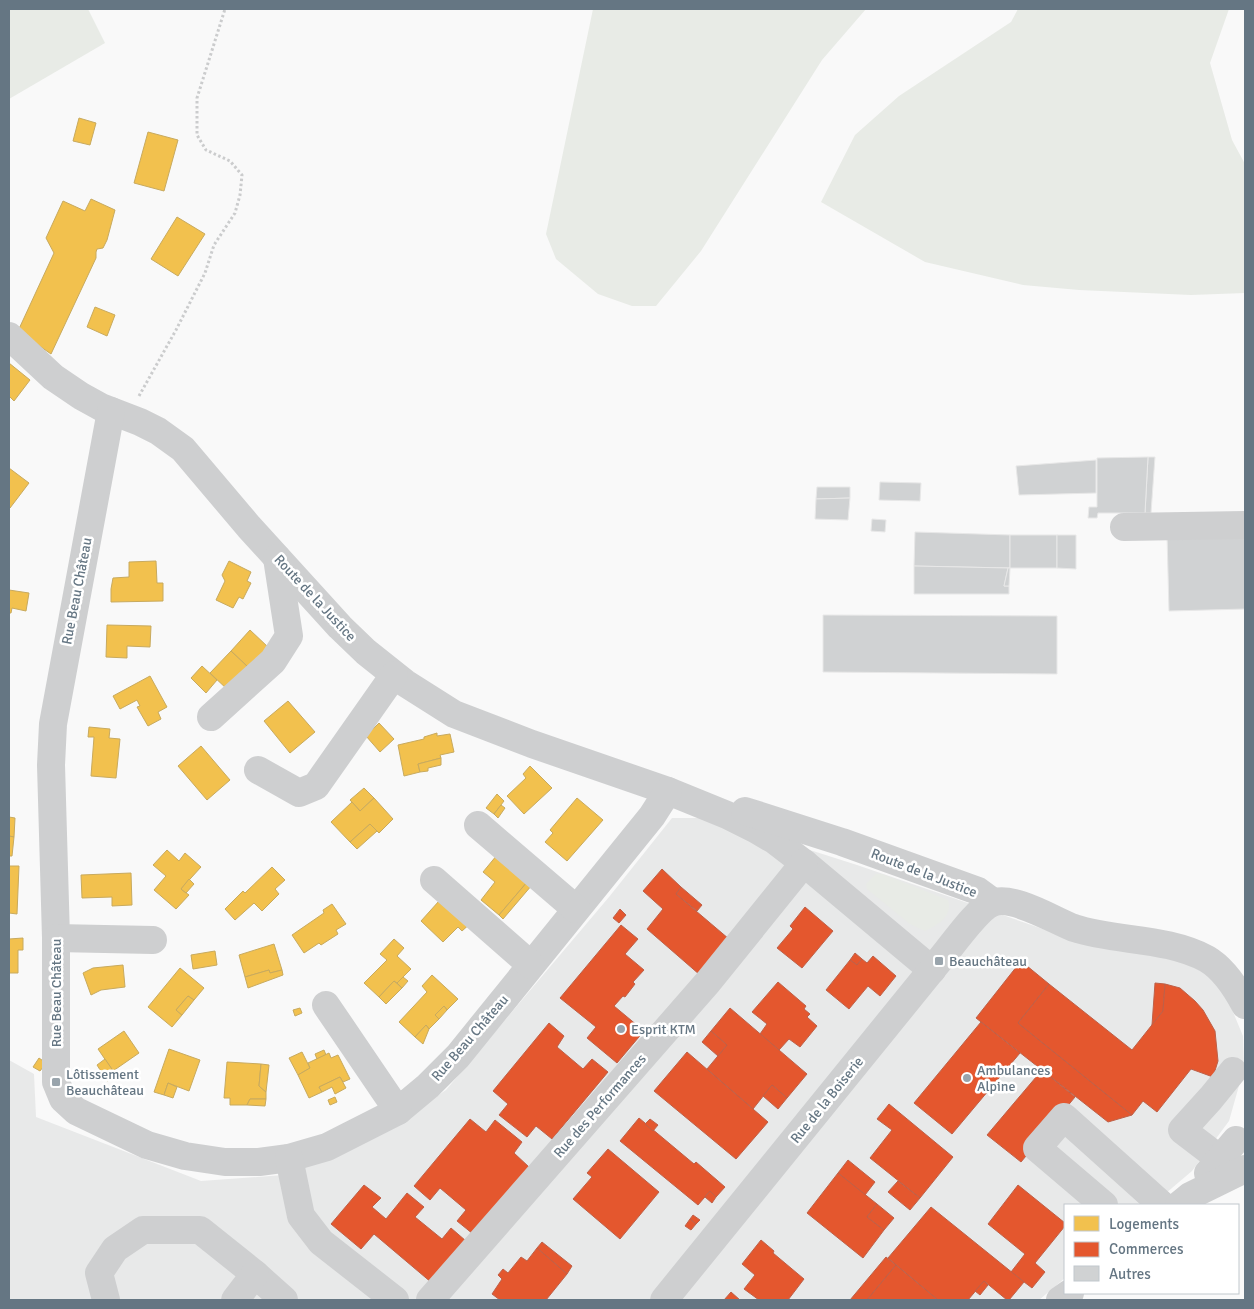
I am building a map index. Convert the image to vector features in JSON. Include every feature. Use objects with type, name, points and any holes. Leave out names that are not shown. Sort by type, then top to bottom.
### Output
[{"type":"street","name":"Route de la Justice","points":[[9,336],[53,377],[81,396],[158,431],[184,449],[277,558],[340,627],[394,675],[454,714],[532,744],[668,791],[728,815],[755,829],[774,840],[811,869],[932,970]]},
{"type":"street","name":"Rue Beau Château","points":[[120,414],[53,724],[51,765],[56,938],[56,1082],[63,1099],[76,1110],[147,1145],[185,1156],[225,1162],[259,1162],[289,1158],[328,1147],[398,1111],[428,1086],[458,1056],[652,816],[668,791]]},
{"type":"street","points":[[1124,527],[1245,525]]},
{"type":"street","points":[[211,717],[273,661],[289,636],[277,558]]},
{"type":"street","points":[[258,770],[299,793],[316,786],[394,675]]},
{"type":"street","name":"Route de la Justice","points":[[668,791],[761,815],[842,842],[978,891],[993,902],[1003,901],[1016,904],[1074,928],[1096,934],[1172,946],[1191,952],[1208,960],[1224,973],[1237,990],[1245,1005]]},
{"type":"street","points":[[478,825],[576,910]]},
{"type":"street","name":"Rue des Performances","points":[[430,1300],[708,982],[811,869],[842,842]]},
{"type":"street","points":[[434,880],[531,966]]},
{"type":"street","name":"Rue de la Boiserie","points":[[664,1300],[932,970],[983,909],[993,902]]},
{"type":"street","points":[[56,938],[153,940]]},
{"type":"street","points":[[326,1005],[398,1111]]},
{"type":"street","points":[[1185,1201],[1237,1146],[1182,1130],[1233,1071]]},
{"type":"street","points":[[1103,1204],[1037,1148],[1064,1117],[1161,1204]]},
{"type":"street","points":[[289,1158],[301,1216],[321,1242],[395,1300]]},
{"type":"street","points":[[1185,1201],[1245,1169]]},
{"type":"street","points":[[1117,1204],[1136,1181]]},
{"type":"street","points":[[106,1300],[99,1273],[115,1249],[143,1230],[200,1230],[284,1300]]},
{"type":"street","points":[[235,1300],[255,1274]]},
{"type":"path","points":[[120,414],[137,399],[176,330],[201,281],[214,245],[235,213],[240,195],[242,175],[230,161],[206,150],[197,135],[197,98],[225,9]]},
{"type":"shaded area","points":[[9,9],[88,9],[105,43],[9,99]]},
{"type":"shaded area","points":[[593,9],[866,9],[822,60],[701,251],[656,306],[632,306],[598,294],[556,259],[546,234]]},
{"type":"shaded area","points":[[1018,9],[1229,9],[1210,63],[1232,140],[1245,164],[1245,293],[1191,295],[1079,290],[1023,285],[925,262],[821,202],[855,135],[899,96],[1011,22]]},
{"type":"shaded area","points":[[672,818],[710,818],[857,865],[1049,931],[1185,963],[1209,975],[1228,1000],[1243,1036],[1244,1068],[1229,1121],[1192,1171],[1153,1204],[1064,1204],[1064,1279],[1039,1300],[9,1300],[9,1060],[34,1074],[36,1117],[201,1181],[284,1175],[379,1135],[446,1090],[609,897]]},
{"type":"shaded area","points":[[876,874],[882,874],[948,900],[949,906],[946,915],[939,923],[925,931],[910,924],[867,889],[866,884]]},
{"type":"building: Logements","points":[[79,118],[96,123],[90,145],[73,141]]},
{"type":"building: Logements","points":[[148,132],[178,140],[164,191],[134,183]]},
{"type":"building: Logements","points":[[91,199],[115,210],[107,240],[103,248],[97,249],[96,258],[51,354],[18,331],[54,253],[46,238],[63,201],[85,211]]},
{"type":"building: Logements","points":[[177,217],[205,234],[178,276],[151,259]]},
{"type":"building: Logements","points":[[95,307],[115,315],[107,336],[87,327]]},
{"type":"building: Logements","points":[[9,363],[30,380],[14,401],[9,396]]},
{"type":"building: Logements","points":[[9,468],[29,483],[10,508],[9,507]]},
{"type":"building: Logements","points":[[156,561],[157,583],[163,583],[163,601],[111,602],[113,578],[129,577],[129,562]]},
{"type":"building: Logements","points":[[229,561],[251,572],[247,581],[251,583],[243,599],[239,597],[233,608],[216,600],[225,581],[222,575]]},
{"type":"building: Logements","points":[[9,590],[29,593],[26,611],[12,608],[11,613],[9,613]]},
{"type":"building: Logements","points":[[107,625],[151,626],[150,647],[127,646],[127,658],[106,657]]},
{"type":"building: Logements","points":[[250,630],[268,647],[249,668],[231,651]]},
{"type":"building: Logements","points":[[231,651],[249,668],[229,691],[210,673]]},
{"type":"building: Logements","points":[[202,666],[217,680],[206,693],[191,678]]},
{"type":"building: Logements","points":[[150,676],[167,707],[158,712],[161,719],[148,726],[137,707],[140,706],[137,700],[120,709],[113,696]]},
{"type":"building: Logements","points":[[288,701],[315,732],[290,753],[264,721]]},
{"type":"building: Logements","points":[[379,723],[394,739],[380,752],[366,736]]},
{"type":"building: Logements","points":[[89,727],[110,729],[109,738],[120,739],[116,778],[91,776],[94,737],[88,737]]},
{"type":"building: Logements","points":[[437,733],[437,736],[450,734],[454,752],[440,755],[441,758],[418,764],[420,772],[404,776],[398,745],[424,739],[424,737]]},
{"type":"building: Logements","points":[[201,746],[230,780],[207,800],[178,766]]},
{"type":"building: Logements","points":[[441,758],[441,765],[428,768],[428,771],[420,772],[418,764]]},
{"type":"building: Logements","points":[[530,766],[552,788],[524,814],[507,796],[526,778],[523,774]]},
{"type":"building: Logements","points":[[364,788],[374,798],[360,811],[350,800]]},
{"type":"building: Logements","points":[[497,794],[504,801],[494,814],[486,808]]},
{"type":"building: Logements","points":[[374,798],[393,819],[379,833],[370,824],[350,842],[331,822],[352,802],[360,811]]},
{"type":"building: Logements","points":[[577,798],[603,820],[567,861],[545,842],[553,833],[550,830]]},
{"type":"building: Logements","points":[[501,805],[505,808],[498,818],[494,814]]},
{"type":"building: Logements","points":[[9,817],[15,818],[14,837],[9,836]]},
{"type":"building: Logements","points":[[370,824],[377,831],[357,849],[350,842]]},
{"type":"building: Logements","points":[[9,836],[14,837],[12,856],[9,856]]},
{"type":"building: Logements","points":[[167,850],[179,861],[185,853],[201,867],[181,889],[189,895],[176,909],[154,890],[166,876],[153,865]]},
{"type":"building: Logements","points":[[497,855],[528,881],[499,915],[481,900],[495,882],[483,872]]},
{"type":"building: Logements","points":[[9,866],[19,866],[17,914],[9,913]]},
{"type":"building: Logements","points":[[272,867],[285,880],[275,889],[279,894],[262,911],[254,903],[235,920],[225,909]]},
{"type":"building: Logements","points":[[131,873],[132,905],[112,906],[112,897],[82,898],[81,875]]},
{"type":"building: Logements","points":[[189,879],[194,884],[186,893],[181,889]]},
{"type":"building: Logements","points":[[528,881],[532,885],[503,919],[499,915]]},
{"type":"building: Logements","points":[[439,901],[472,922],[462,931],[458,927],[443,942],[421,921]]},
{"type":"building: Logements","points":[[332,904],[346,924],[336,930],[338,934],[304,953],[292,935],[324,913],[323,910]]},
{"type":"building: Logements","points":[[23,938],[23,950],[18,950],[18,973],[9,973],[9,939]]},
{"type":"building: Logements","points":[[394,939],[404,948],[397,956],[411,969],[397,983],[394,981],[379,997],[364,983],[387,960],[380,954]]},
{"type":"building: Logements","points":[[274,944],[282,970],[270,973],[269,970],[245,977],[239,955]]},
{"type":"building: Logements","points":[[215,951],[217,965],[193,969],[191,955]]},
{"type":"building: Logements","points":[[123,965],[125,987],[101,990],[91,995],[83,973],[93,968]]},
{"type":"building: Logements","points":[[180,968],[204,988],[194,1000],[188,996],[176,1010],[182,1015],[172,1027],[148,1007]]},
{"type":"building: Logements","points":[[269,970],[270,973],[282,970],[283,975],[248,988],[245,977]]},
{"type":"building: Logements","points":[[432,975],[458,999],[447,1010],[444,1006],[435,1015],[439,1019],[429,1029],[426,1025],[415,1037],[399,1022],[427,992],[422,986]]},
{"type":"building: Logements","points":[[403,977],[408,981],[402,988],[397,983]]},
{"type":"building: Logements","points":[[394,981],[402,988],[386,1004],[379,997]]},
{"type":"building: Logements","points":[[188,996],[194,1000],[182,1015],[176,1010]]},
{"type":"building: Logements","points":[[444,1006],[447,1010],[439,1019],[435,1015]]},
{"type":"building: Logements","points":[[300,1008],[302,1013],[295,1016],[293,1010]]},
{"type":"building: Logements","points":[[426,1025],[429,1029],[423,1044],[415,1037]]},
{"type":"building: Logements","points":[[124,1031],[139,1053],[113,1071],[98,1049]]},
{"type":"building: Logements","points":[[169,1049],[200,1060],[189,1091],[168,1083],[164,1095],[154,1092]]},
{"type":"building: Logements","points":[[324,1050],[326,1055],[317,1059],[315,1054]]},
{"type":"building: Logements","points":[[302,1052],[310,1068],[298,1075],[289,1058]]},
{"type":"building: Logements","points":[[329,1053],[331,1058],[338,1055],[350,1079],[343,1082],[340,1077],[319,1087],[322,1092],[309,1098],[298,1075],[310,1068],[308,1063]]},
{"type":"building: Logements","points":[[39,1058],[46,1063],[40,1071],[33,1067]]},
{"type":"building: Logements","points":[[105,1059],[116,1075],[107,1081],[97,1065]]},
{"type":"building: Logements","points":[[227,1062],[261,1064],[259,1086],[266,1092],[266,1099],[250,1099],[247,1105],[230,1105],[230,1098],[224,1098]]},
{"type":"building: Logements","points":[[261,1064],[269,1065],[266,1092],[259,1086]]},
{"type":"building: Logements","points":[[340,1077],[346,1088],[335,1094],[332,1087],[322,1092],[319,1087]]},
{"type":"building: Logements","points":[[168,1083],[177,1087],[173,1098],[164,1095]]},
{"type":"building: Logements","points":[[335,1097],[337,1102],[330,1105],[328,1100]]},
{"type":"building: Logements","points":[[250,1099],[266,1099],[265,1106],[247,1105]]},
{"type":"building: Commerces","points":[[662,869],[681,887],[676,894],[729,939],[700,975],[647,929],[663,909],[643,891]]},
{"type":"building: Commerces","points":[[681,887],[702,905],[697,911],[676,894]]},
{"type":"building: Commerces","points":[[805,907],[833,931],[802,968],[777,948],[793,929],[790,926]]},
{"type":"building: Commerces","points":[[620,909],[626,915],[619,923],[613,918]]},
{"type":"building: Commerces","points":[[621,925],[638,939],[625,954],[644,970],[633,982],[635,984],[625,997],[623,996],[614,1006],[644,1031],[617,1063],[587,1038],[596,1027],[560,998]]},
{"type":"building: Commerces","points":[[855,953],[862,959],[857,965],[850,960]]},
{"type":"building: Commerces","points":[[873,956],[896,976],[880,996],[868,986],[849,1009],[826,990],[850,960],[857,965],[862,959],[867,963]]},
{"type":"building: Commerces","points":[[1021,961],[1049,984],[1018,1023],[1132,1115],[1108,1122],[976,1018]]},
{"type":"building: Commerces","points":[[778,982],[806,1006],[804,1009],[810,1014],[807,1017],[817,1026],[800,1047],[789,1039],[779,1050],[760,1034],[767,1024],[752,1012]]},
{"type":"building: Commerces","points":[[1155,983],[1165,984],[1163,1011],[1152,1025]]},
{"type":"building: Commerces","points":[[1049,984],[1132,1050],[1163,1011],[1165,984],[1180,988],[1203,1010],[1215,1031],[1218,1061],[1213,1077],[1191,1069],[1157,1112],[1143,1101],[1132,1115],[1018,1023]]},
{"type":"building: Commerces","points":[[730,1008],[807,1074],[787,1098],[772,1085],[753,1109],[707,1069],[727,1045],[711,1031]]},
{"type":"building: Commerces","name":"Ambulances Alpine","points":[[981,1022],[1020,1053],[952,1134],[914,1103]]},
{"type":"building: Commerces","points":[[549,1023],[564,1036],[557,1047],[583,1069],[592,1059],[608,1072],[552,1139],[536,1126],[527,1137],[499,1115],[508,1104],[493,1091]]},
{"type":"building: Commerces","points":[[711,1031],[727,1045],[718,1056],[702,1042]]},
{"type":"building: Commerces","points":[[687,1052],[768,1122],[736,1159],[654,1091]]},
{"type":"building: Commerces","points":[[1042,1070],[1075,1097],[1021,1162],[987,1135]]},
{"type":"building: Commerces","points":[[772,1085],[787,1098],[778,1109],[763,1096]]},
{"type":"building: Commerces","points":[[889,1104],[953,1157],[920,1198],[870,1158],[892,1130],[877,1119]]},
{"type":"building: Commerces","points":[[639,1118],[725,1187],[716,1197],[710,1191],[698,1205],[620,1141]]},
{"type":"building: Commerces","points":[[470,1119],[486,1132],[495,1120],[522,1142],[514,1153],[529,1167],[473,1234],[457,1221],[466,1210],[440,1188],[430,1200],[414,1186]]},
{"type":"building: Commerces","points":[[650,1119],[658,1125],[653,1131],[645,1124]]},
{"type":"building: Commerces","points":[[608,1149],[659,1192],[620,1239],[573,1199],[592,1177],[587,1173]]},
{"type":"building: Commerces","points":[[848,1160],[875,1182],[865,1195],[838,1173]]},
{"type":"building: Commerces","points":[[838,1173],[877,1204],[867,1217],[884,1230],[863,1258],[807,1213]]},
{"type":"building: Commerces","points":[[898,1181],[920,1198],[910,1210],[888,1192]]},
{"type":"building: Commerces","points":[[364,1185],[381,1198],[372,1207],[386,1219],[407,1193],[424,1207],[415,1217],[442,1239],[451,1228],[466,1241],[432,1283],[374,1234],[361,1249],[331,1224]]},
{"type":"building: Commerces","points":[[1018,1185],[1064,1222],[1064,1227],[1035,1263],[1045,1272],[1032,1288],[1011,1272],[1025,1254],[988,1224]]},
{"type":"building: Commerces","points":[[710,1191],[716,1197],[712,1203],[705,1197]]},
{"type":"building: Commerces","points":[[877,1204],[894,1218],[884,1230],[867,1217]]},
{"type":"building: Commerces","points":[[931,1207],[1024,1282],[1009,1300],[984,1281],[968,1300],[938,1300],[888,1258]]},
{"type":"building: Commerces","points":[[693,1215],[700,1220],[696,1224],[690,1219]]},
{"type":"building: Commerces","points":[[690,1219],[696,1224],[691,1230],[685,1226]]},
{"type":"building: Commerces","points":[[761,1240],[774,1251],[773,1253],[804,1279],[788,1300],[759,1300],[744,1289],[755,1275],[742,1264]]},
{"type":"building: Commerces","points":[[542,1242],[572,1266],[567,1274],[537,1248]]},
{"type":"building: Commerces","points":[[537,1248],[567,1274],[546,1300],[500,1300],[492,1294],[502,1279],[498,1275],[503,1269],[508,1273],[521,1257],[527,1261]]},
{"type":"building: Commerces","points":[[886,1257],[896,1265],[867,1300],[850,1300]]},
{"type":"building: Commerces","points":[[896,1265],[909,1276],[938,1300],[867,1300]]},
{"type":"building: Commerces","points":[[984,1281],[988,1285],[980,1295],[975,1291]]},
{"type":"building: Commerces","points":[[731,1292],[740,1300],[724,1300]]},
{"type":"building: Autres","points":[[1148,457],[1155,457],[1151,513],[1145,513]]},
{"type":"building: Autres","points":[[1148,457],[1145,513],[1098,513],[1097,518],[1088,518],[1089,507],[1097,507],[1097,458]]},
{"type":"building: Autres","points":[[1096,460],[1096,493],[1019,495],[1016,466]]},
{"type":"building: Autres","points":[[880,482],[921,483],[920,501],[879,500]]},
{"type":"building: Autres","points":[[817,487],[850,487],[850,498],[816,499]]},
{"type":"building: Autres","points":[[850,498],[848,520],[815,519],[816,499]]},
{"type":"building: Autres","points":[[872,519],[886,520],[885,532],[871,531]]},
{"type":"building: Autres","points":[[915,532],[1010,535],[1010,568],[914,566]]},
{"type":"building: Autres","points":[[1245,532],[1245,609],[1169,611],[1167,534]]},
{"type":"building: Autres","points":[[1010,535],[1057,535],[1057,568],[1010,568]]},
{"type":"building: Autres","points":[[1057,535],[1076,535],[1076,569],[1057,568]]},
{"type":"building: Autres","points":[[914,566],[1008,568],[1004,586],[1009,586],[1009,594],[914,594]]},
{"type":"building: Autres","points":[[1008,568],[1010,568],[1009,586],[1004,586]]},
{"type":"building: Autres","points":[[823,615],[1057,616],[1057,674],[823,672]]},
{"type":"place","name":"Beauchâteau","points":[[939,961]]},
{"type":"place","name":"Esprit KTM","points":[[621,1029]]},
{"type":"place","name":"Ambulances Alpine","points":[[967,1078]]},
{"type":"place","name":"Lôtissement Beauchâteau","points":[[56,1082]]}]
